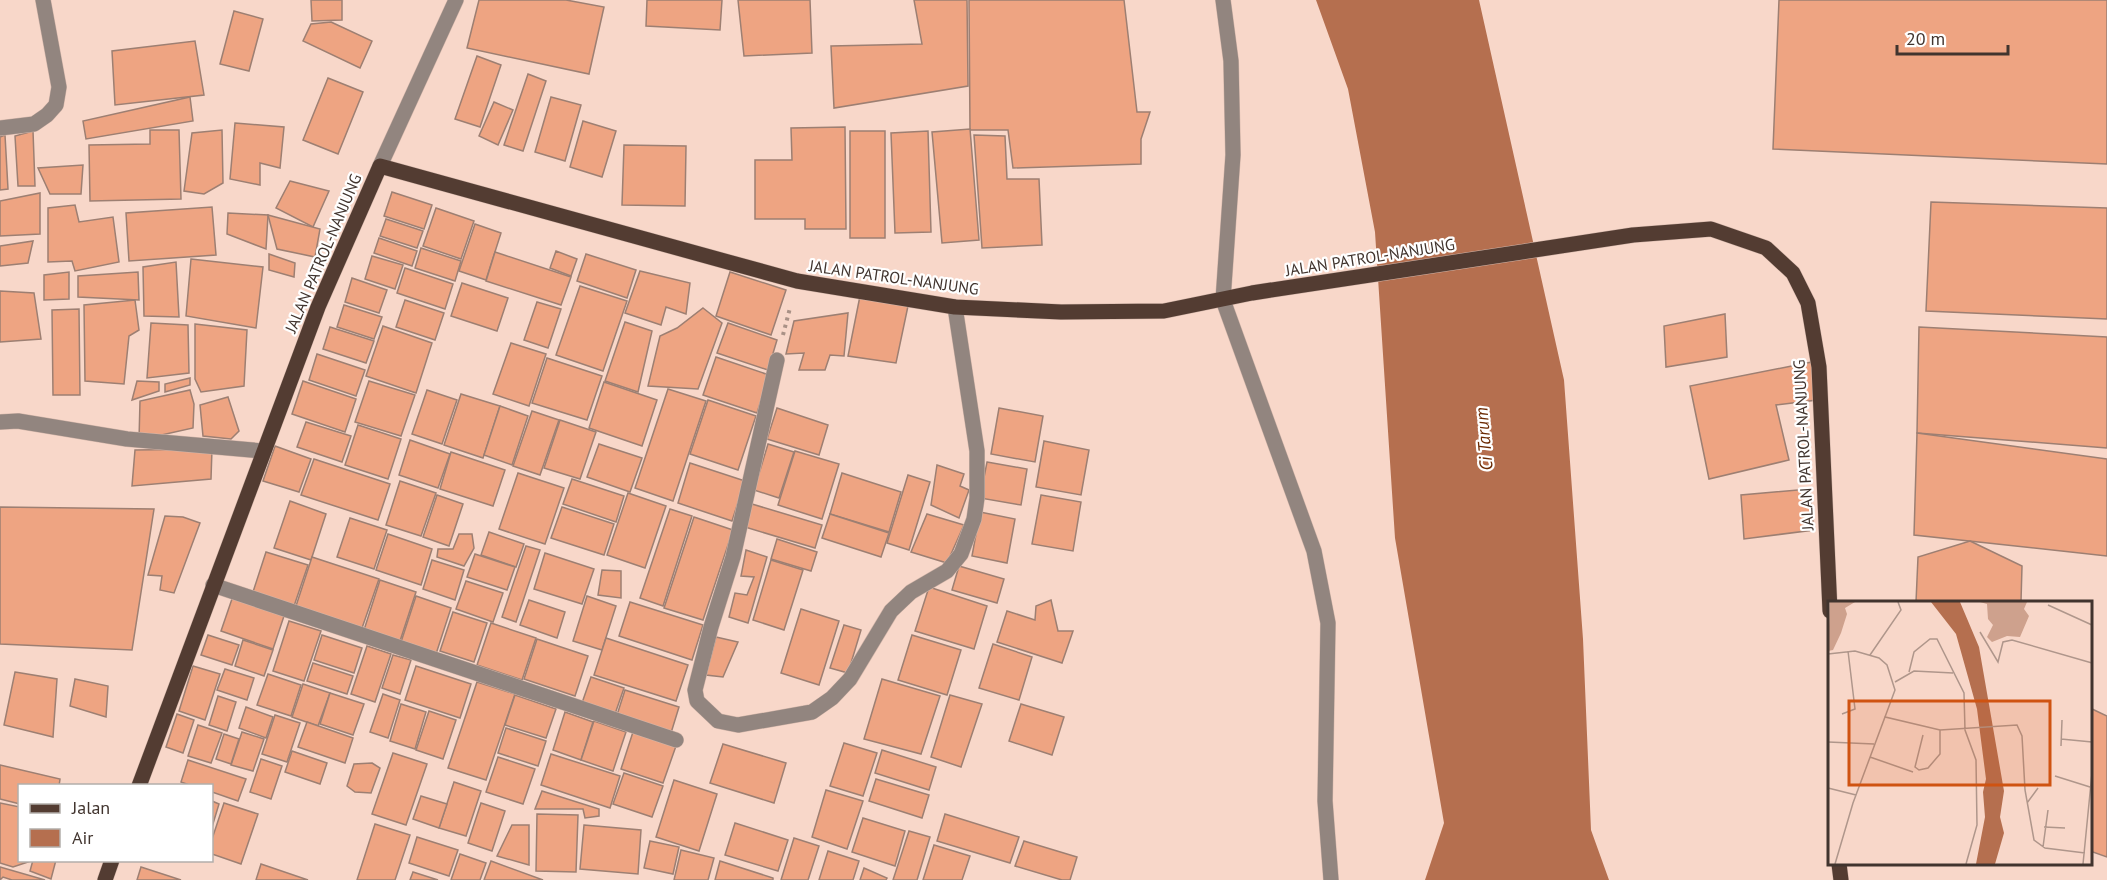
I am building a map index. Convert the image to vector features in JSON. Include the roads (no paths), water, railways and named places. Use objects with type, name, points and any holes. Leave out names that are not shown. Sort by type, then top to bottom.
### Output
[{"type":"main road","name":"JALAN PATROL-NANJUNG","points":[[140,784],[318,307],[380,166],[797,281],[955,307],[1061,312],[1164,311],[1252,293],[1633,235],[1711,229],[1766,248],[1793,273],[1808,303],[1819,366],[1830,601]]},
{"type":"main road","points":[[105,880],[112,862]]},
{"type":"main road","points":[[1839,865],[1841,880]]},
{"type":"street","points":[[0,128],[34,124],[56,105],[59,87],[43,0]]},
{"type":"street","points":[[380,166],[456,0]]},
{"type":"street","points":[[1223,0],[1231,60],[1233,155],[1223,300],[1314,551],[1328,623],[1325,801],[1330,880]]},
{"type":"street","points":[[777,360],[733,557],[711,627],[695,690],[697,701],[718,721],[738,725],[812,712],[832,698],[850,679],[891,611],[911,592],[947,571],[961,554],[974,519],[978,474],[977,451],[955,307]]},
{"type":"street","points":[[0,422],[18,421],[127,440],[263,451]]},
{"type":"street","points":[[213,585],[676,740]]},
{"type":"water","name":"Ci Tarum","points":[[1316,0],[1479,0],[1564,380],[1583,639],[1591,830],[1609,880],[1425,880],[1444,823],[1395,538],[1375,232],[1348,89]]}]
